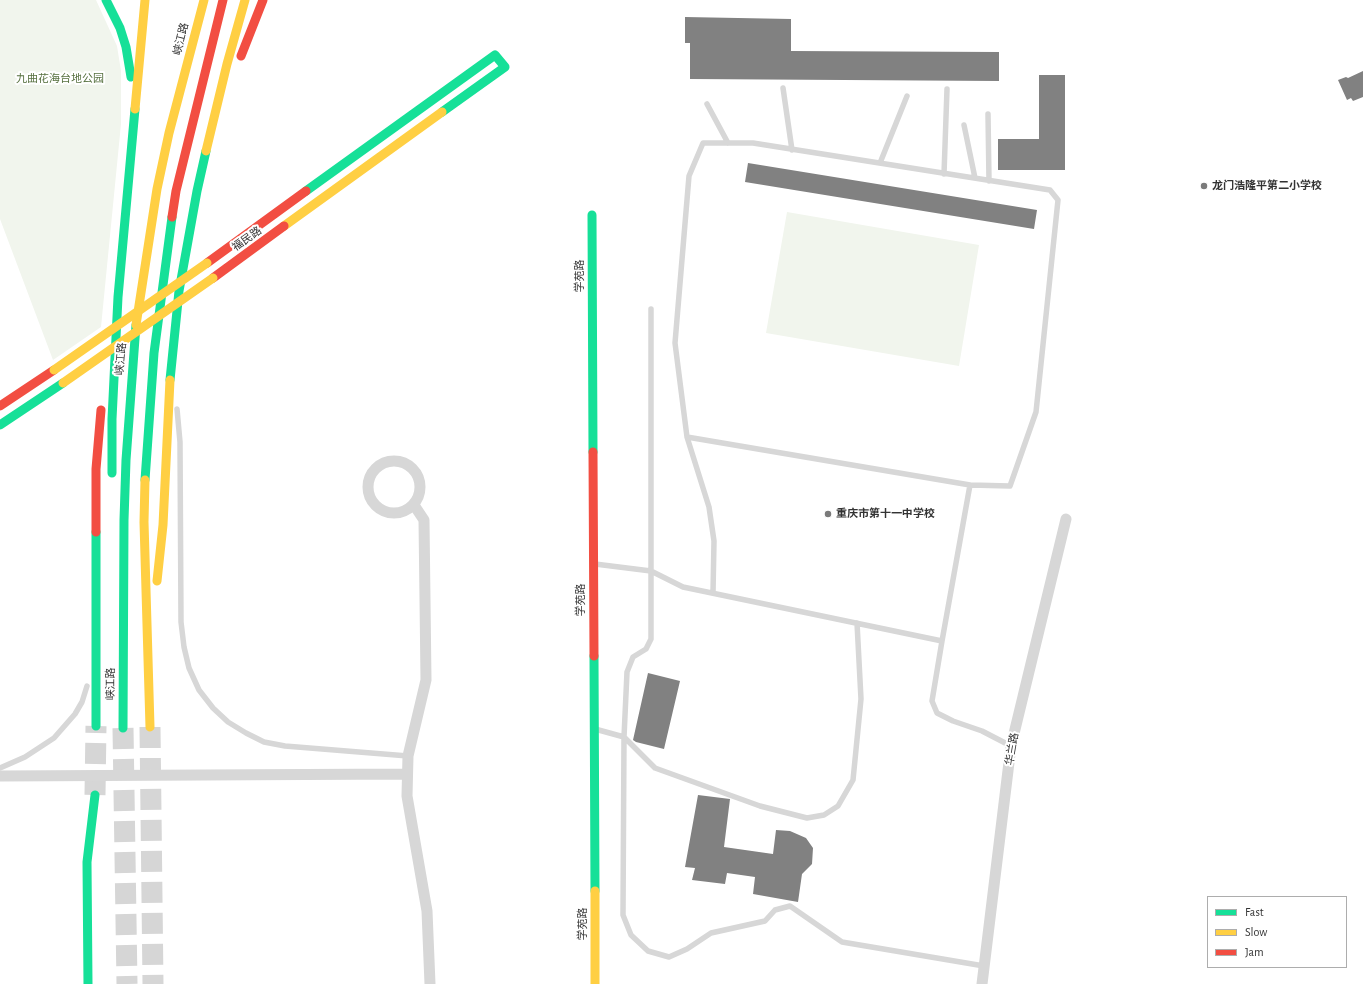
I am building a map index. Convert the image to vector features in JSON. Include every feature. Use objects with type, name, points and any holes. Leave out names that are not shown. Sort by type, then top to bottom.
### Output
[{"type":"main road","points":[[113,486],[112,419],[118,297],[145,0]]},
{"type":"main road","name":"峡江路","points":[[123,728],[126,460],[133,352],[139,301],[157,189],[204,0]]},
{"type":"main road","points":[[150,727],[145,514],[146,460],[154,353],[176,191],[215,26],[223,0]]},
{"type":"main road","points":[[149,675],[163,524],[171,356],[187,241],[208,142],[244,0]]},
{"type":"main road","points":[[208,142],[263,0]]},
{"type":"main road","points":[[108,2],[120,28],[130,66],[133,144]]},
{"type":"main road","name":"福民路","points":[[0,406],[207,263],[495,56],[505,67],[214,278],[0,425]]},
{"type":"main road","name":"学苑路","points":[[592,215],[595,984]]},
{"type":"main road","points":[[104,385],[118,297]]},
{"type":"main road","points":[[96,726],[96,468],[97,436],[102,400]]},
{"type":"main road","points":[[115,525],[123,639]]},
{"type":"main road","points":[[88,984],[87,862],[95,795]]},
{"type":"street","points":[[396,460],[408,464],[414,469],[418,474],[421,487],[420,494],[414,505],[402,513],[395,514],[388,513],[376,506],[369,494],[368,487],[369,480],[376,467],[389,461],[396,460]]},
{"type":"street","points":[[414,505],[424,520],[426,680],[408,756],[407,796],[427,911],[430,984]]},
{"type":"street","name":"华兰路","points":[[982,984],[1011,746],[1066,519]]},
{"type":"street","points":[[0,776],[407,774]]},
{"type":"lane","points":[[783,88],[792,150]]},
{"type":"lane","points":[[944,174],[947,89]]},
{"type":"lane","points":[[880,163],[906,96]]},
{"type":"lane","points":[[708,104],[728,143]]},
{"type":"lane","points":[[988,114],[989,181]]},
{"type":"lane","points":[[964,125],[975,178]]},
{"type":"lane","points":[[687,437],[970,485],[1010,486],[1036,412],[1058,200],[1050,190],[753,143],[703,143],[689,176],[675,342],[687,437],[709,507],[714,542],[713,593]]},
{"type":"lane","points":[[651,309],[651,639],[646,649],[633,657],[628,672],[624,737],[623,915],[631,936],[648,951],[669,956],[688,949],[711,933],[765,921],[775,910],[790,906],[842,942],[984,966]]},
{"type":"lane","points":[[171,356],[176,395]]},
{"type":"lane","points":[[176,403],[180,442],[181,622],[188,661],[199,690],[228,722],[264,742],[285,746],[408,756]]},
{"type":"lane","points":[[970,485],[932,701],[937,713],[953,721],[982,731],[1011,746]]},
{"type":"lane","points":[[593,564],[651,571],[683,587],[942,641]]},
{"type":"lane","points":[[89,673],[96,623]]},
{"type":"lane","points":[[594,728],[624,737],[655,768],[760,806],[807,818],[824,815],[838,806],[853,780],[861,699],[857,623]]},
{"type":"lane","points":[[0,768],[25,757],[54,738],[76,714],[82,702],[88,681]]},
{"type":"green space","name":"九曲花海台地公园","points":[[0,0],[96,0],[117,46],[121,71],[121,124],[101,327],[53,360],[0,219]]},
{"type":"green space","points":[[787,212],[979,245],[959,366],[766,333]]},
{"type":"building","points":[[685,17],[791,19],[791,51],[999,52],[999,81],[690,79],[690,43],[685,43]]},
{"type":"building","points":[[1363,71],[1363,97],[1353,101],[1351,98],[1347,100],[1338,80],[1346,77],[1348,78]]},
{"type":"building","points":[[1039,75],[1065,75],[1065,170],[998,170],[998,139],[1039,139]]},
{"type":"building","points":[[748,163],[1037,210],[1034,229],[745,182]]},
{"type":"building","points":[[648,673],[680,681],[664,749],[633,740]]},
{"type":"building","points":[[698,795],[730,799],[724,847],[773,854],[776,830],[790,831],[806,838],[813,848],[812,864],[802,874],[798,902],[753,894],[755,877],[727,873],[725,884],[692,880],[695,868],[685,867]]},
{"type":"tunnel","points":[[95,795],[96,726]]},
{"type":"tunnel","points":[[150,727],[153,984]]},
{"type":"tunnel","points":[[123,728],[127,984]]},
{"type":"traffic: fast","points":[[106,0],[120,28],[126,47],[131,77]]},
{"type":"traffic: fast","points":[[306,191],[495,55],[505,67],[442,112]]},
{"type":"traffic: fast","points":[[112,473],[112,419],[118,297],[135,109]]},
{"type":"traffic: fast","points":[[170,380],[179,291],[197,191],[206,151]]},
{"type":"traffic: fast","points":[[592,215],[593,452]]},
{"type":"traffic: fast","points":[[145,480],[154,353],[172,217]]},
{"type":"traffic: fast","points":[[123,728],[124,520],[126,460],[136,325]]},
{"type":"traffic: fast","points":[[0,425],[63,383]]},
{"type":"traffic: fast","points":[[96,532],[96,726]]},
{"type":"traffic: fast","points":[[594,656],[595,891]]},
{"type":"traffic: fast","points":[[88,984],[87,862],[95,795]]},
{"type":"traffic: slow","points":[[135,109],[145,0]]},
{"type":"traffic: slow","points":[[136,325],[157,189],[169,133],[204,0]]},
{"type":"traffic: slow","points":[[206,151],[227,64],[245,0]]},
{"type":"traffic: slow","points":[[284,226],[442,112]]},
{"type":"traffic: slow","points":[[54,370],[207,263]]},
{"type":"traffic: slow","points":[[63,383],[213,278]]},
{"type":"traffic: slow","points":[[157,581],[163,525],[170,380]]},
{"type":"traffic: slow","points":[[145,480],[144,522],[150,727]]},
{"type":"traffic: slow","points":[[595,891],[595,984]]},
{"type":"traffic: jam","points":[[172,217],[176,191],[223,0]]},
{"type":"traffic: jam","points":[[241,56],[263,0]]},
{"type":"traffic: jam","points":[[207,263],[306,191]]},
{"type":"traffic: jam","points":[[213,278],[284,226]]},
{"type":"traffic: jam","points":[[0,406],[54,370]]},
{"type":"traffic: jam","points":[[96,532],[96,469],[101,410]]},
{"type":"traffic: jam","points":[[593,452],[594,656]]},
{"type":"place","name":"龙门浩隆平第二小学校","points":[[1204,186]]},
{"type":"place","name":"重庆市第十一中学校","points":[[828,514]]}]
